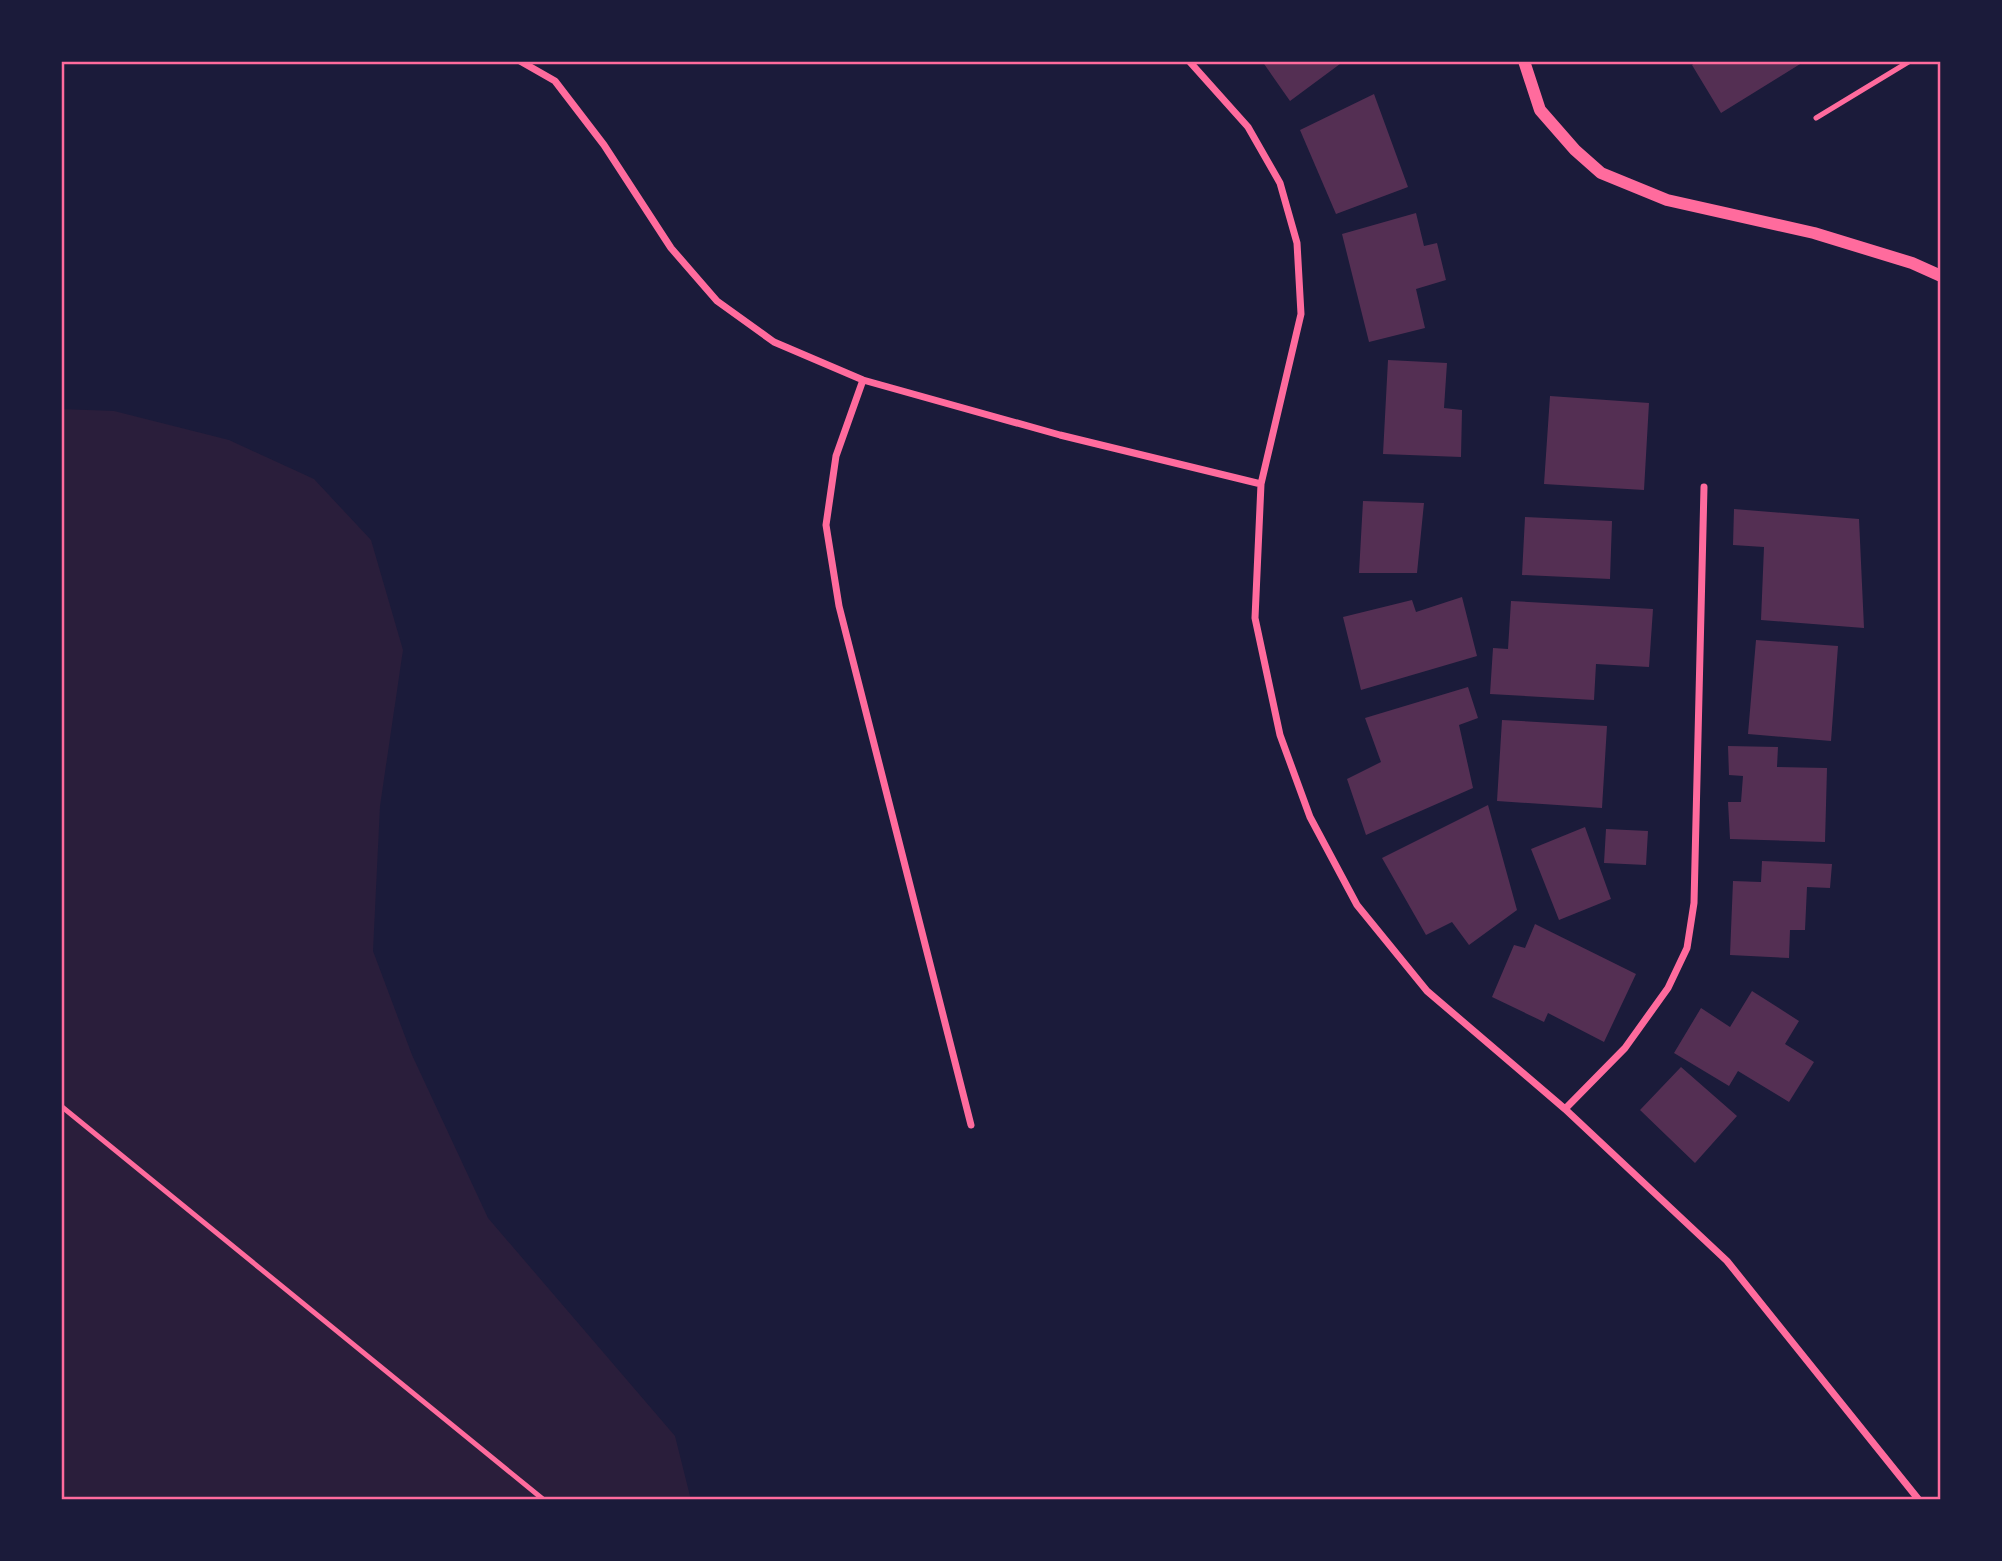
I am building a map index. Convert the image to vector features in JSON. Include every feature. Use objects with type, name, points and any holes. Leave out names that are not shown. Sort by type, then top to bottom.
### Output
[{"type":"street","points":[[520,61],[555,81],[604,145],[671,248],[718,301],[774,342],[863,380],[1060,435],[1261,485]]},
{"type":"street","points":[[1189,61],[1248,127],[1280,183],[1297,243],[1301,314],[1261,485],[1255,618],[1280,735],[1310,817],[1357,905],[1427,991],[1564,1110],[1727,1261],[1919,1500]]},
{"type":"street","points":[[1524,61],[1540,110],[1575,150],[1601,173],[1667,200],[1814,233],[1912,262],[1941,276]]},
{"type":"street","points":[[863,380],[836,456],[826,525],[839,606],[971,1125]]},
{"type":"street","points":[[1564,1110],[1625,1048],[1668,988],[1687,948],[1694,903],[1704,487]]},
{"type":"lane","points":[[1816,118],[1910,61]]},
{"type":"lane","points":[[61,1106],[544,1500]]},
{"type":"shaded area","points":[[61,409],[114,411],[229,440],[314,479],[371,540],[403,650],[380,806],[373,951],[412,1055],[488,1218],[675,1436],[691,1500],[61,1500]]},
{"type":"building","points":[[1262,61],[1344,61],[1290,101]]},
{"type":"building","points":[[1697,61],[1805,61],[1721,113],[1692,65]]},
{"type":"building","points":[[1374,94],[1408,187],[1336,214],[1300,130]]},
{"type":"building","points":[[1416,213],[1424,246],[1437,243],[1446,280],[1416,289],[1425,328],[1369,342],[1342,234]]},
{"type":"building","points":[[1388,360],[1447,363],[1444,408],[1462,410],[1461,457],[1383,454]]},
{"type":"building","points":[[1550,396],[1649,403],[1644,490],[1544,484]]},
{"type":"building","points":[[1363,501],[1424,503],[1417,573],[1359,573]]},
{"type":"building","points":[[1734,509],[1859,519],[1864,628],[1761,620],[1764,547],[1733,545]]},
{"type":"building","points":[[1525,517],[1612,521],[1610,579],[1522,575]]},
{"type":"building","points":[[1462,597],[1477,656],[1361,690],[1343,617],[1412,600],[1416,612]]},
{"type":"building","points":[[1511,601],[1653,609],[1649,667],[1596,664],[1594,700],[1490,694],[1493,648],[1508,649]]},
{"type":"building","points":[[1756,640],[1838,646],[1831,741],[1748,734]]},
{"type":"building","points":[[1468,687],[1478,718],[1459,725],[1473,788],[1366,835],[1347,779],[1381,762],[1365,718]]},
{"type":"building","points":[[1502,720],[1607,726],[1602,808],[1497,801]]},
{"type":"building","points":[[1728,746],[1778,747],[1777,767],[1827,768],[1825,842],[1730,839],[1728,802],[1741,802],[1743,776],[1729,775]]},
{"type":"building","points":[[1488,805],[1517,910],[1469,945],[1452,922],[1426,935],[1382,858]]},
{"type":"building","points":[[1585,827],[1611,899],[1559,920],[1531,849]]},
{"type":"building","points":[[1606,829],[1648,831],[1646,865],[1604,863]]},
{"type":"building","points":[[1762,861],[1832,864],[1830,888],[1807,887],[1805,930],[1790,930],[1789,958],[1730,955],[1733,881],[1761,882]]},
{"type":"building","points":[[1535,924],[1636,974],[1604,1042],[1548,1013],[1544,1022],[1492,997],[1514,945],[1525,948]]},
{"type":"building","points":[[1752,991],[1799,1021],[1785,1044],[1814,1062],[1789,1102],[1738,1071],[1729,1086],[1674,1053],[1701,1008],[1730,1027]]},
{"type":"building","points":[[1681,1067],[1737,1116],[1695,1163],[1640,1110]]}]
